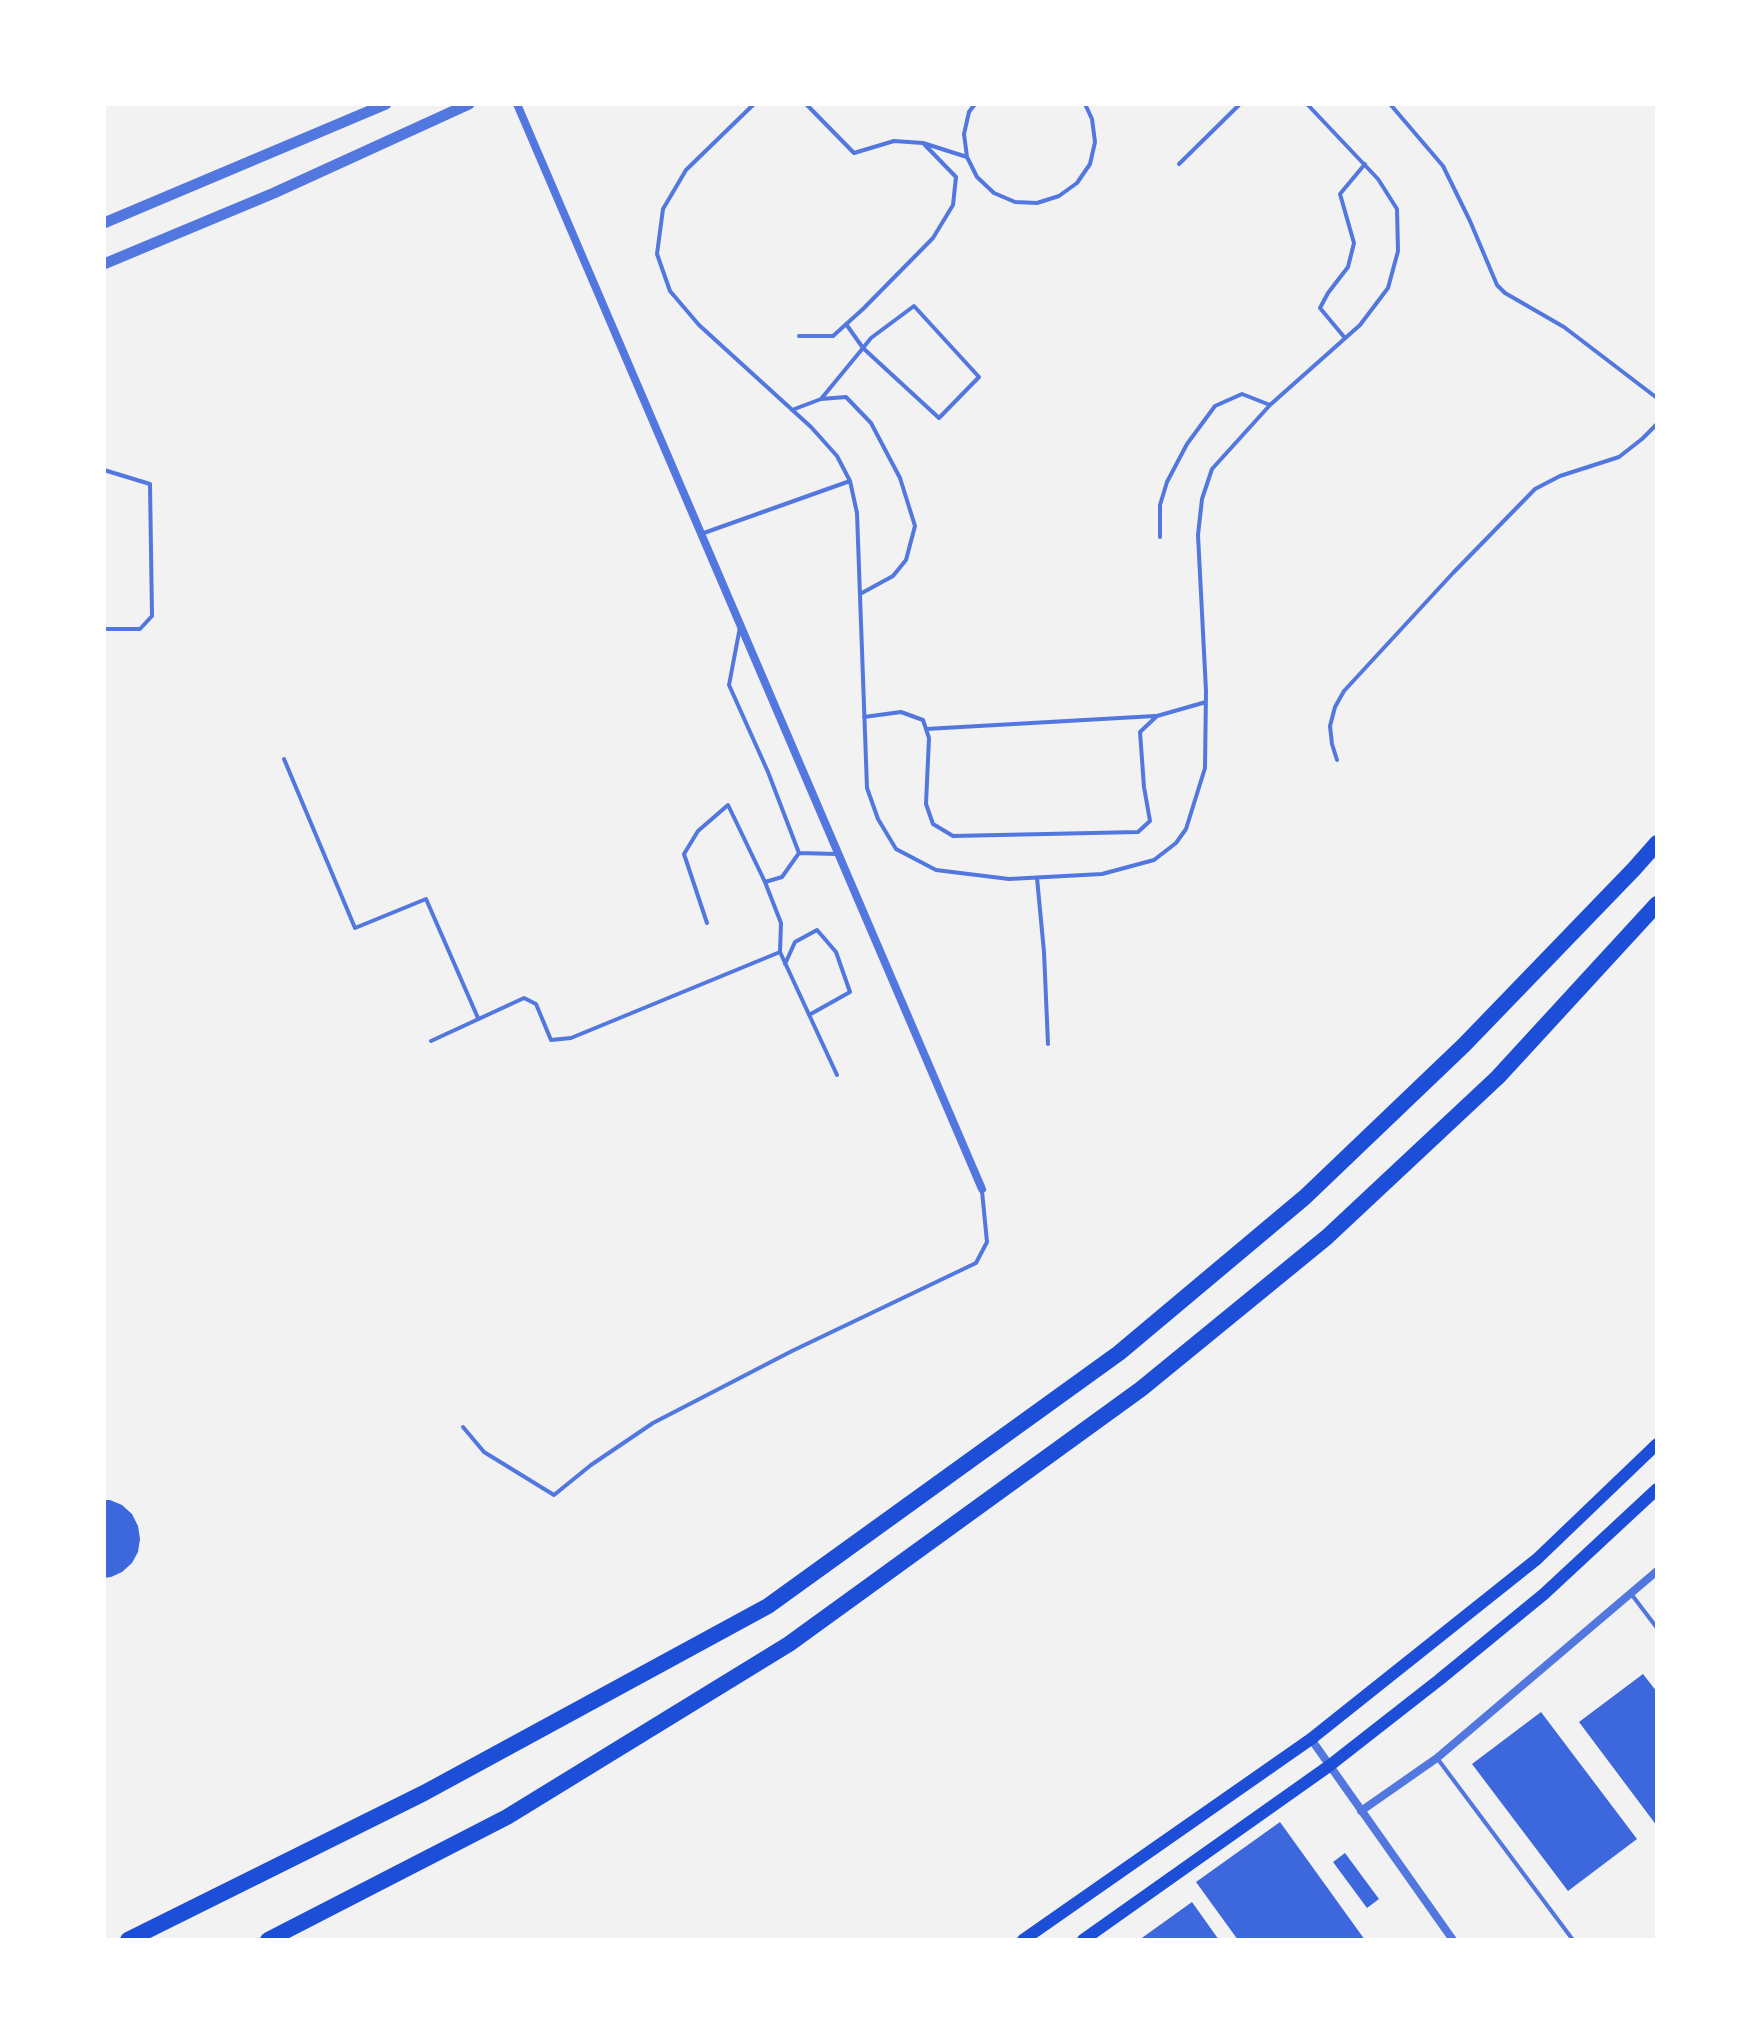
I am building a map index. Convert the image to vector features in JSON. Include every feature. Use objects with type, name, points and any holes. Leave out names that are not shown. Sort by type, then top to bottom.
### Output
[{"type":"highway","points":[[128,1940],[424,1793],[768,1606],[1119,1353],[1305,1197],[1464,1045],[1657,843]]},
{"type":"highway","points":[[268,1940],[507,1817],[789,1644],[1141,1389],[1327,1237],[1373,1195],[1498,1077],[1657,904]]},
{"type":"main road","points":[[1023,1940],[1311,1739],[1537,1559],[1657,1444]]},
{"type":"main road","points":[[1083,1940],[1329,1766],[1544,1594],[1657,1489]]},
{"type":"street","points":[[104,223],[386,104]]},
{"type":"street","points":[[104,264],[274,193],[469,104]]},
{"type":"street","points":[[517,104],[982,1189]]},
{"type":"street","points":[[1361,1811],[1437,1758],[1657,1571]]},
{"type":"street","points":[[1311,1739],[1453,1940]]},
{"type":"lane","points":[[754,104],[686,170],[663,209],[657,254],[670,291],[699,325],[811,427],[837,456],[850,481],[857,513],[867,788],[878,819],[896,849],[936,870],[1009,879],[1102,874],[1154,860],[1176,843],[1186,829],[1205,768],[1206,702],[1198,535],[1202,499],[1212,469],[1270,405],[1360,325],[1388,288],[1398,251],[1397,209],[1378,179],[1307,104]]},
{"type":"lane","points":[[806,104],[854,153],[894,141],[923,143],[967,157]]},
{"type":"lane","points":[[975,104],[969,112],[964,134],[967,157],[977,177],[994,193],[1015,202],[1037,203],[1059,196],[1077,183],[1090,164],[1095,142],[1092,119],[1085,104]]},
{"type":"lane","points":[[1179,164],[1240,104]]},
{"type":"lane","points":[[1390,104],[1443,166],[1497,285],[1505,293],[1564,327],[1657,398]]},
{"type":"lane","points":[[799,336],[833,336],[933,238],[953,205],[956,177],[923,143]]},
{"type":"lane","points":[[1345,338],[1320,308],[1348,267],[1354,243],[1340,194],[1365,164]]},
{"type":"lane","points":[[821,399],[863,348],[871,338],[914,306],[979,377],[939,418],[863,348],[846,324]]},
{"type":"lane","points":[[1160,537],[1160,505],[1167,482],[1187,444],[1215,406],[1242,394],[1270,405]]},
{"type":"lane","points":[[792,410],[821,399],[846,397],[871,423],[900,478],[915,526],[906,560],[893,576],[859,594]]},
{"type":"lane","points":[[1337,760],[1330,726],[1335,707],[1344,691],[1453,573],[1535,489],[1560,476],[1619,457],[1657,424]]},
{"type":"lane","points":[[104,470],[150,484],[152,616],[140,629],[104,629]]},
{"type":"lane","points":[[701,534],[850,481]]},
{"type":"lane","points":[[740,625],[729,685],[768,772],[799,853]]},
{"type":"lane","points":[[926,729],[1157,716],[1206,702]]},
{"type":"lane","points":[[864,717],[901,712],[923,720],[929,738],[926,804],[933,824],[953,836],[1138,832],[1150,821],[1140,732],[1157,716]]},
{"type":"lane","points":[[284,759],[355,928],[426,899],[478,1019]]},
{"type":"lane","points":[[707,923],[684,854],[698,831],[728,805],[781,923],[780,952],[837,1075]]},
{"type":"lane","points":[[799,853],[838,854]]},
{"type":"lane","points":[[765,882],[782,877],[799,853]]},
{"type":"lane","points":[[1037,878],[1048,1044]]},
{"type":"lane","points":[[785,964],[795,942],[817,930],[836,952],[850,992],[809,1015]]},
{"type":"lane","points":[[431,1041],[524,998],[536,1004],[551,1040],[571,1038],[780,952]]},
{"type":"lane","points":[[463,1427],[484,1452],[554,1495],[591,1465],[653,1423],[792,1351],[976,1263],[987,1242],[982,1189]]},
{"type":"lane","points":[[1632,1594],[1657,1628]]},
{"type":"lane","points":[[1437,1758],[1573,1940]]},
{"type":"building","points":[[104,1500],[122,1505],[132,1514],[140,1539],[132,1563],[122,1572],[104,1578]]},
{"type":"building","points":[[1643,1674],[1657,1692],[1657,1826],[1579,1722]]},
{"type":"building","points":[[1541,1712],[1637,1839],[1568,1891],[1472,1764]]},
{"type":"building","points":[[1280,1822],[1365,1940],[1238,1940],[1196,1882]]},
{"type":"building","points":[[1345,1853],[1379,1899],[1367,1908],[1333,1862]]},
{"type":"building","points":[[1192,1902],[1219,1940],[1139,1940]]}]
